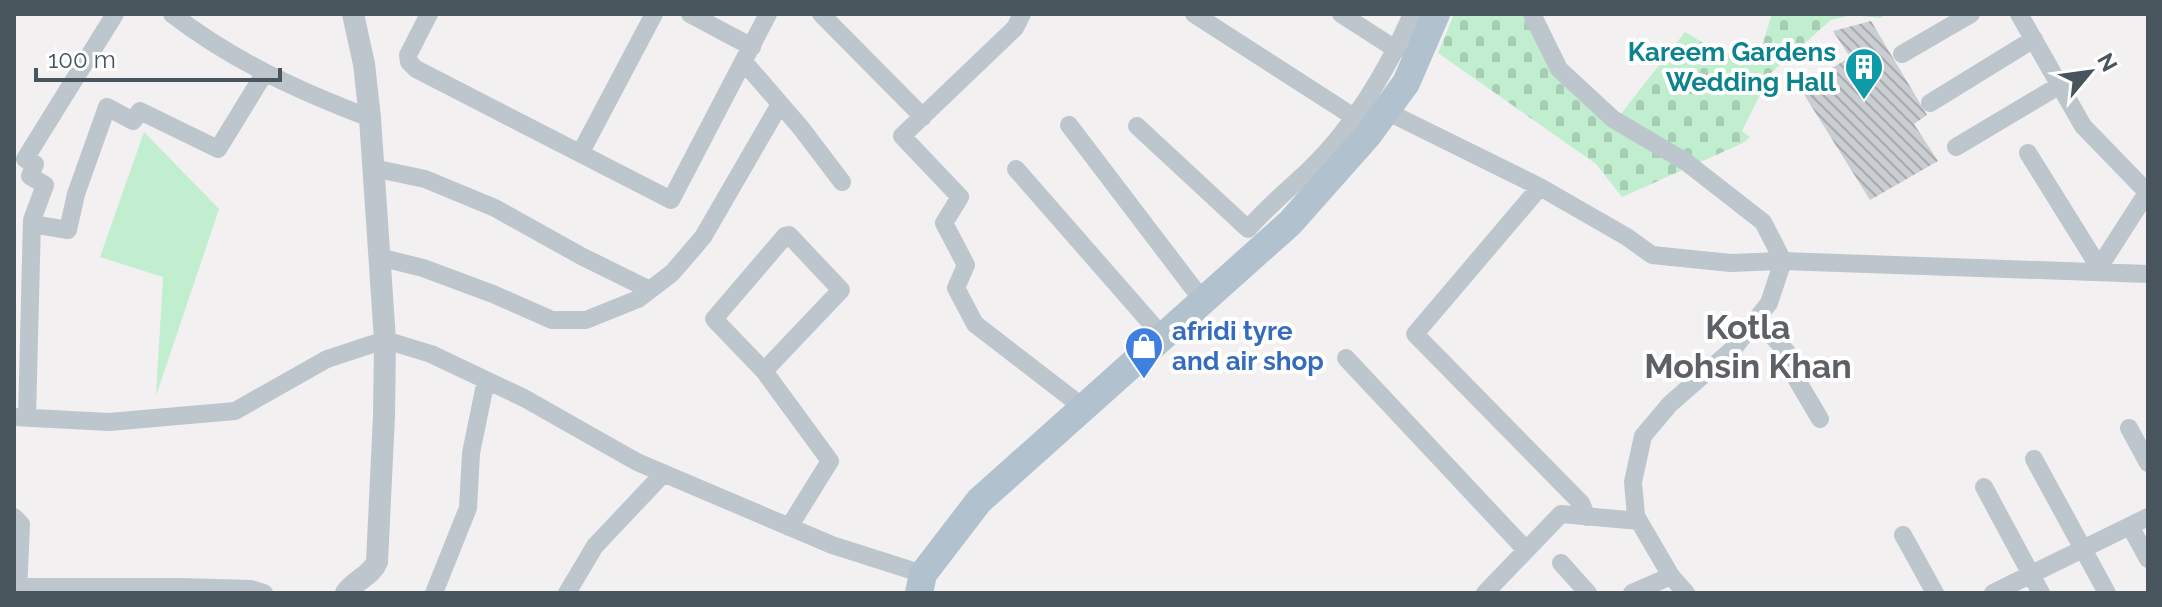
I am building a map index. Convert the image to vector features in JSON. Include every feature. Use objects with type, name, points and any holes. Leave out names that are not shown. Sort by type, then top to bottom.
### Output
[{"type":"main road","points":[[921,583],[979,501],[1290,223],[1368,135],[1406,83],[1436,14]]},
{"type":"street","points":[[115,14],[25,159],[35,164],[30,176],[45,185],[32,224],[20,418],[109,422],[235,411],[327,359],[385,340],[431,354],[524,398],[663,474],[921,583]]},
{"type":"street","points":[[172,14],[264,74],[370,118]]},
{"type":"street","points":[[353,14],[364,64],[370,118],[385,340],[377,562],[374,570],[354,591]]},
{"type":"street","points":[[429,14],[408,55],[409,62],[416,69],[671,200],[768,14]]},
{"type":"street","points":[[581,152],[654,14]]},
{"type":"street","points":[[690,14],[748,54],[780,104],[842,182]]},
{"type":"street","points":[[821,14],[923,117]]},
{"type":"street","points":[[1022,14],[1015,28],[902,136],[960,197],[944,223],[966,265],[956,288],[975,324],[1084,408]]},
{"type":"street","points":[[1194,14],[1354,117]]},
{"type":"street","points":[[1341,14],[1397,50]]},
{"type":"street","points":[[1137,126],[1248,229],[1265,209],[1311,168],[1354,117],[1397,50],[1412,14]]},
{"type":"street","points":[[1532,14],[1559,69],[1613,119],[1686,162],[1763,222],[1783,261],[1769,303],[1734,348],[1670,404],[1643,436],[1633,482],[1636,516],[1671,576],[1686,593]]},
{"type":"street","points":[[1902,54],[1971,14]]},
{"type":"street","points":[[2019,14],[2083,126],[2148,192],[2098,270]]},
{"type":"street","points":[[1930,103],[2034,39]]},
{"type":"street","points":[[32,224],[68,230],[76,194],[107,107],[133,121],[140,111],[218,149],[264,74]]},
{"type":"street","points":[[1956,147],[2060,85]]},
{"type":"street","points":[[379,257],[423,268],[552,320],[586,320],[638,299],[672,273],[703,237],[780,104]]},
{"type":"street","points":[[1386,111],[1540,187],[1627,237],[1652,255],[1731,263],[1783,261],[2148,274]]},
{"type":"street","points":[[1069,125],[1203,301]]},
{"type":"street","points":[[2028,153],[2098,270]]},
{"type":"street","points":[[373,168],[425,179],[495,208],[650,290]]},
{"type":"street","points":[[1016,169],[1163,337]]},
{"type":"street","points":[[1540,187],[1415,334],[1581,503],[1587,517]]},
{"type":"street","points":[[764,371],[841,290],[789,235],[775,247],[714,319],[764,371],[830,461],[789,527]]},
{"type":"street","points":[[1757,319],[1786,351],[1797,380],[1820,419]]},
{"type":"street","points":[[1346,358],[1526,550]]},
{"type":"street","points":[[436,592],[468,508],[471,453],[486,380]]},
{"type":"street","points":[[2129,428],[2148,463]]},
{"type":"street","points":[[2034,459],[2107,593]]},
{"type":"street","points":[[567,593],[595,546],[663,474]]},
{"type":"street","points":[[1984,487],[2041,593]]},
{"type":"street","points":[[1485,593],[1561,514],[1639,521]]},
{"type":"street","points":[[14,517],[21,524],[17,589],[209,588],[251,589],[264,593]]},
{"type":"street","points":[[1993,593],[2148,517]]},
{"type":"street","points":[[2130,526],[2148,559]]},
{"type":"street","points":[[1903,535],[1935,593]]},
{"type":"street","points":[[1561,563],[1588,593]]},
{"type":"street","points":[[1632,593],[1671,576]]},
{"type":"green space","points":[[1454,14],[1532,14],[1559,69],[1616,120],[1685,32],[1705,44],[1756,64],[1772,14],[1887,14],[1880,18],[1852,15],[1831,20],[1771,73],[1742,131],[1750,137],[1743,143],[1622,197],[1596,164],[1438,53]]},
{"type":"green space","points":[[144,132],[219,209],[156,396],[163,277],[100,257]]},
{"type":"building","name":"Kareem Gardens Wedding Hall","points":[[1871,21],[1927,115],[1914,124],[1938,161],[1870,200],[1800,88],[1850,57],[1833,31]]},
{"type":"place","name":"Kareem Gardens Wedding Hall","points":[[1864,101]]},
{"type":"place","name":"afridi tyre and air shop","points":[[1144,380]]},
{"type":"district","name":"Kotla Mohsin Khan","points":[[1748,346]]}]
